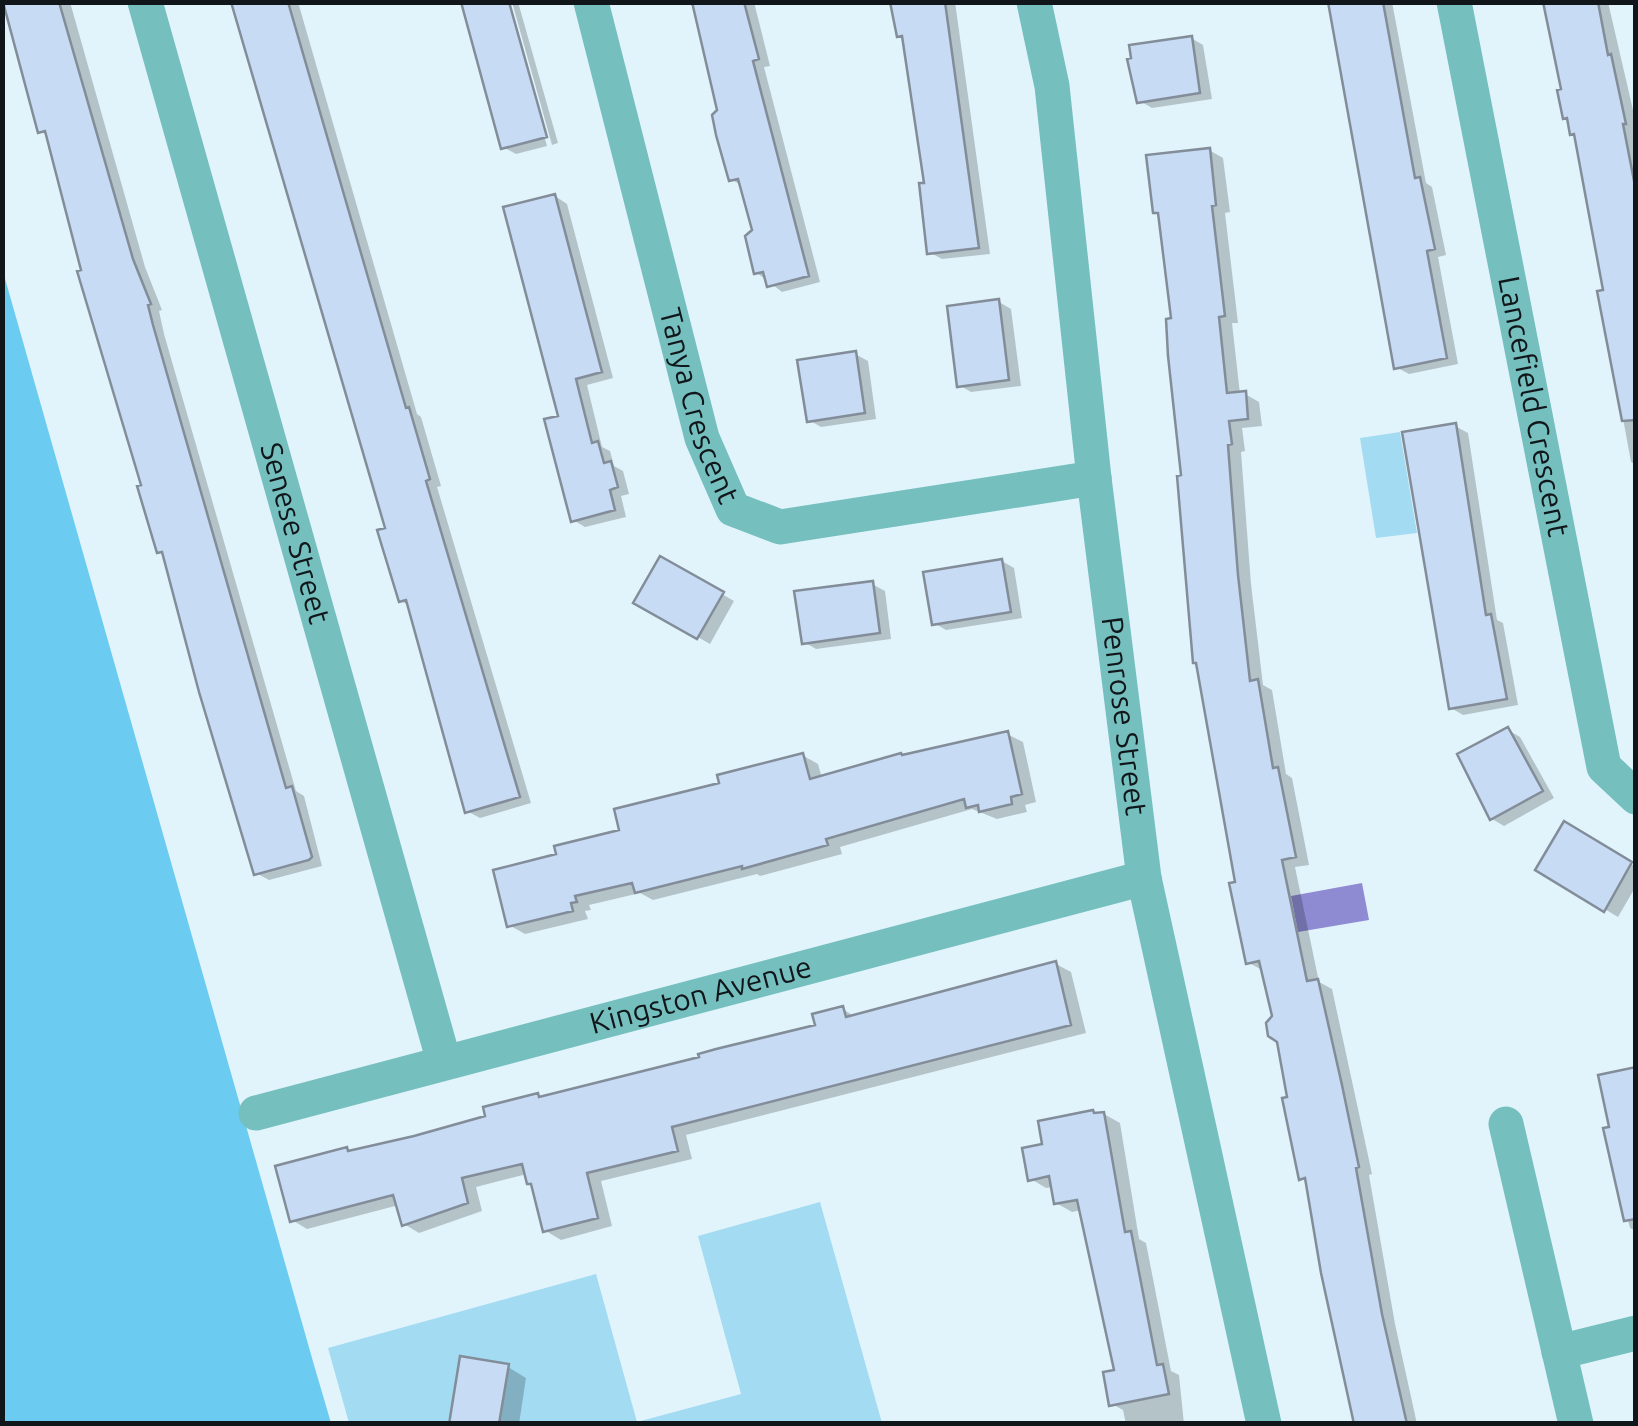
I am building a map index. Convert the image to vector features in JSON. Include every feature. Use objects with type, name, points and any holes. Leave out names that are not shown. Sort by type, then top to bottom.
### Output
[{"type":"street","name":"Senese Street","points":[[146,2],[444,1062]]},
{"type":"street","name":"Tanya Crescent","points":[[592,2],[702,438],[733,509],[780,526],[1094,478]]},
{"type":"street","name":"Penrose Street","points":[[1034,2],[1052,86],[1094,478],[1144,878],[1264,1424]]},
{"type":"street","name":"Lancefield Crescent","points":[[1454,2],[1604,768],[1636,797]]},
{"type":"street","name":"Kingston Avenue","points":[[256,1113],[1144,878]]},
{"type":"street","points":[[1506,1124],[1576,1424]]},
{"type":"street","points":[[1559,1352],[1636,1333]]},
{"type":"shaded area","points":[[2,268],[314,1365],[331,1423],[3,1423]]},
{"type":"shaded area","points":[[1400,432],[1417,533],[1376,538],[1360,438]]},
{"type":"shaded area","points":[[1362,883],[1369,920],[1298,932],[1291,896]]},
{"type":"shaded area","points":[[820,1202],[882,1423],[349,1423],[328,1348],[596,1274],[637,1422],[741,1394],[698,1236]]},
{"type":"building","points":[[3,2],[59,2],[133,259],[151,304],[148,305],[153,325],[286,788],[292,786],[312,857],[309,860],[254,875],[162,552],[157,553],[137,486],[141,485],[77,271],[81,270],[45,131],[38,133]]},
{"type":"building","points":[[231,2],[288,2],[520,797],[465,813],[406,600],[399,602],[377,530],[385,528]]},
{"type":"building","points":[[461,2],[509,2],[547,137],[501,149]]},
{"type":"building","points":[[692,2],[744,2],[759,59],[753,61],[809,276],[767,287],[763,272],[754,274],[745,236],[752,230],[738,179],[729,181],[716,135],[712,115],[717,110]]},
{"type":"building","points":[[890,2],[945,2],[979,248],[927,254],[919,183],[924,183],[902,36],[897,37]]},
{"type":"building","points":[[1328,2],[1383,2],[1415,178],[1420,177],[1435,249],[1427,251],[1447,358],[1394,369]]},
{"type":"building","points":[[1543,2],[1598,2],[1608,55],[1611,54],[1636,191],[1636,420],[1622,421],[1597,291],[1603,290],[1574,134],[1570,135],[1567,118],[1563,119],[1557,90],[1561,89]]},
{"type":"building","points":[[1192,36],[1200,93],[1137,103],[1127,59],[1131,58],[1129,45]]},
{"type":"building","points":[[1210,148],[1216,205],[1212,206],[1225,316],[1219,317],[1227,393],[1246,391],[1248,419],[1229,421],[1232,444],[1228,445],[1250,681],[1258,679],[1273,768],[1278,767],[1296,857],[1282,860],[1307,981],[1318,979],[1342,1085],[1382,1314],[1407,1424],[1354,1424],[1305,1178],[1299,1180],[1282,1098],[1287,1097],[1277,1042],[1268,1036],[1266,1023],[1272,1016],[1259,961],[1246,964],[1229,883],[1235,882],[1193,663],[1177,476],[1181,475],[1168,356],[1166,319],[1171,318],[1158,213],[1153,213],[1146,155]]},
{"type":"building","points":[[555,194],[602,372],[576,379],[592,443],[598,441],[604,463],[611,461],[618,487],[610,490],[615,510],[571,522],[544,419],[558,416],[503,207]]},
{"type":"building","points":[[999,299],[1009,380],[957,387],[947,306]]},
{"type":"building","points":[[856,351],[865,413],[807,422],[797,360]]},
{"type":"building","points":[[1456,423],[1486,615],[1491,614],[1507,699],[1449,709],[1402,432]]},
{"type":"building","points":[[660,556],[724,592],[697,639],[633,603]]},
{"type":"building","points":[[1002,559],[1011,612],[932,625],[923,572]]},
{"type":"building","points":[[873,581],[880,633],[802,644],[794,591]]},
{"type":"building","points":[[1508,727],[1543,791],[1490,820],[1457,754]]},
{"type":"building","points":[[1008,731],[1022,794],[1011,797],[1012,804],[979,812],[978,805],[966,808],[964,799],[826,839],[828,845],[742,869],[635,893],[632,883],[575,896],[577,902],[571,903],[573,911],[507,927],[493,870],[556,854],[554,846],[619,830],[614,809],[719,783],[717,775],[803,753],[810,779],[901,753]]},
{"type":"building","points":[[1564,821],[1632,862],[1604,912],[1535,870]]},
{"type":"building","points":[[1056,961],[1071,1025],[672,1127],[678,1151],[587,1173],[598,1218],[543,1232],[522,1164],[462,1178],[468,1203],[402,1226],[393,1195],[290,1222],[275,1166],[347,1147],[348,1151],[414,1136],[485,1116],[483,1107],[538,1093],[539,1097],[815,1025],[812,1014],[843,1006],[846,1017]]},
{"type":"building","points":[[1636,1067],[1636,1219],[1624,1221],[1603,1128],[1609,1127],[1598,1075]]},
{"type":"building","points":[[1093,1110],[1104,1112],[1125,1232],[1131,1231],[1157,1365],[1163,1364],[1169,1394],[1109,1406],[1103,1372],[1114,1370],[1077,1200],[1054,1204],[1049,1176],[1028,1181],[1022,1148],[1042,1144],[1038,1121]]},
{"type":"building","points":[[460,1356],[509,1364],[499,1424],[449,1424]]}]
